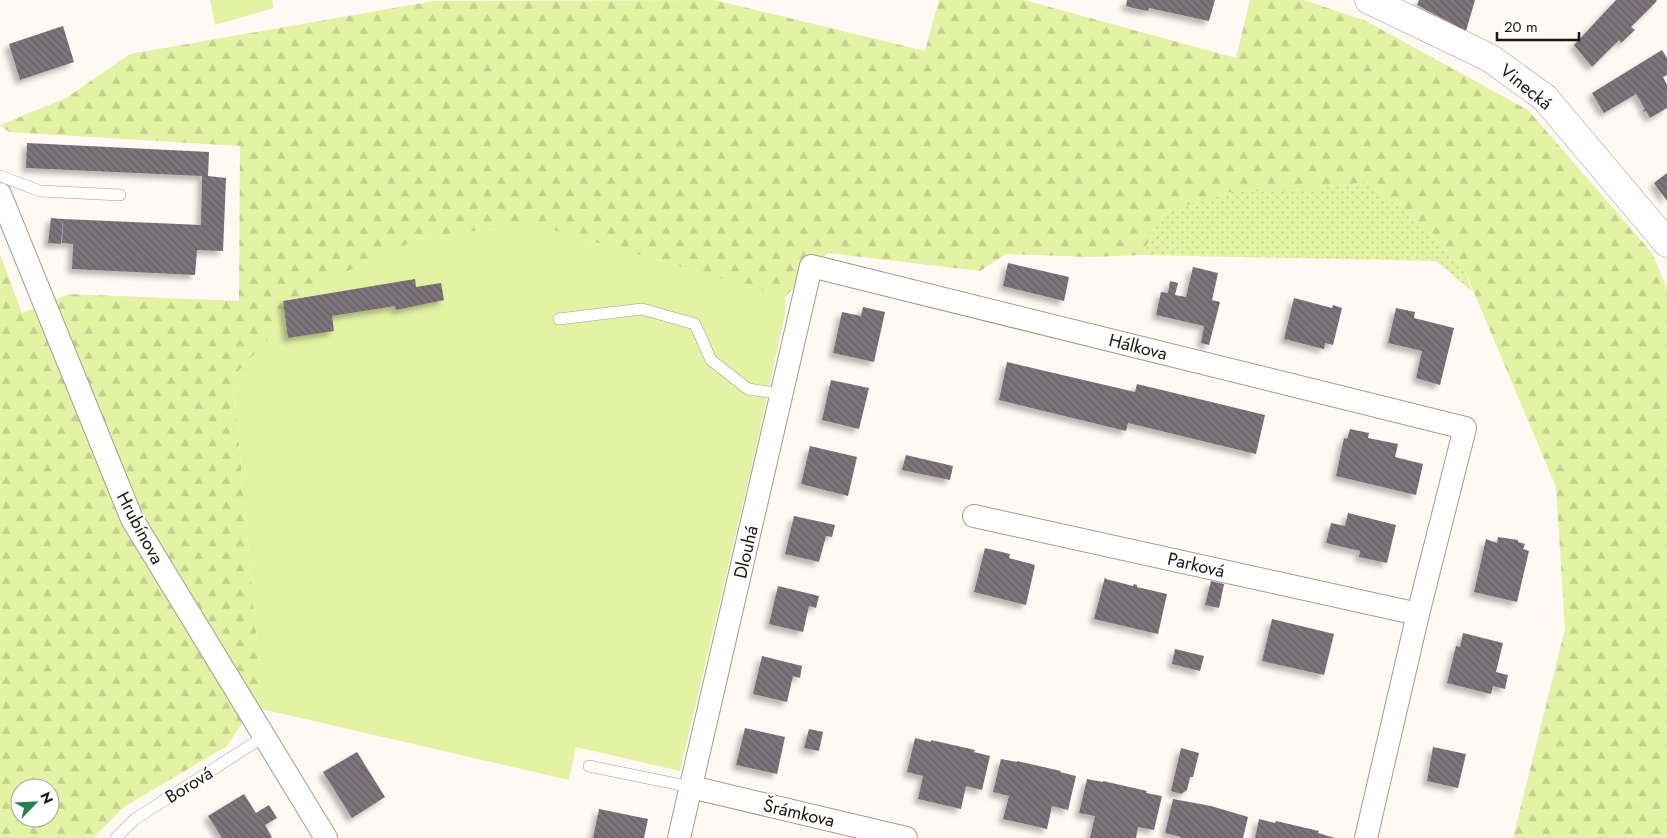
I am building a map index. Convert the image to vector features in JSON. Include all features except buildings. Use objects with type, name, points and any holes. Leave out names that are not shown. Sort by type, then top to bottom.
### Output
[{"type":"street","name":"Vinecká","points":[[1368,0],[1490,58],[1545,98],[1667,242]]},
{"type":"street","name":"Hrubínova","points":[[0,194],[132,519],[326,838]]},
{"type":"street","name":"Dlouhá","points":[[679,838],[811,266]]},
{"type":"street","name":"Hálkova","points":[[811,266],[1465,428],[1418,614]]},
{"type":"street","name":"Parková","points":[[974,516],[1418,614]]},
{"type":"street","points":[[1366,838],[1418,614]]},
{"type":"street","name":"Šrámkova","points":[[691,787],[906,838]]},
{"type":"lane","points":[[0,176],[40,191],[120,195]]},
{"type":"lane","points":[[559,319],[642,309],[695,324],[712,360],[748,389],[782,394]]},
{"type":"lane","name":"Borová","points":[[116,838],[135,819],[265,736]]},
{"type":"lane","points":[[589,766],[691,787]]},
{"type":"green space","points":[[210,0],[272,0],[274,8],[215,25]]},
{"type":"green space","points":[[714,0],[925,51],[939,0],[1024,0],[1236,58],[1250,0],[1304,0],[1366,21],[1528,110],[1652,253],[1667,288],[1667,838],[1513,838],[1565,629],[1556,487],[1462,264],[1407,213],[1366,182],[1306,190],[1230,192],[1174,209],[1159,219],[1142,255],[1090,257],[1006,254],[980,271],[828,253],[785,297],[528,223],[419,239],[324,282],[310,296],[283,301],[286,321],[233,377],[260,676],[253,707],[227,746],[124,807],[93,838],[0,838],[0,254],[22,313],[69,294],[239,301],[240,146],[9,132],[0,125],[66,98],[130,54],[434,1]]},
{"type":"green space","points":[[1366,182],[1407,213],[1462,264],[1472,291],[1436,261],[1142,255],[1159,219],[1174,209],[1230,192],[1306,190]]},
{"type":"green space","points":[[528,223],[785,297],[785,314],[756,448],[680,771],[576,747],[569,780],[253,707],[260,676],[233,377],[286,321],[283,301],[310,296],[324,282],[419,239]]}]
